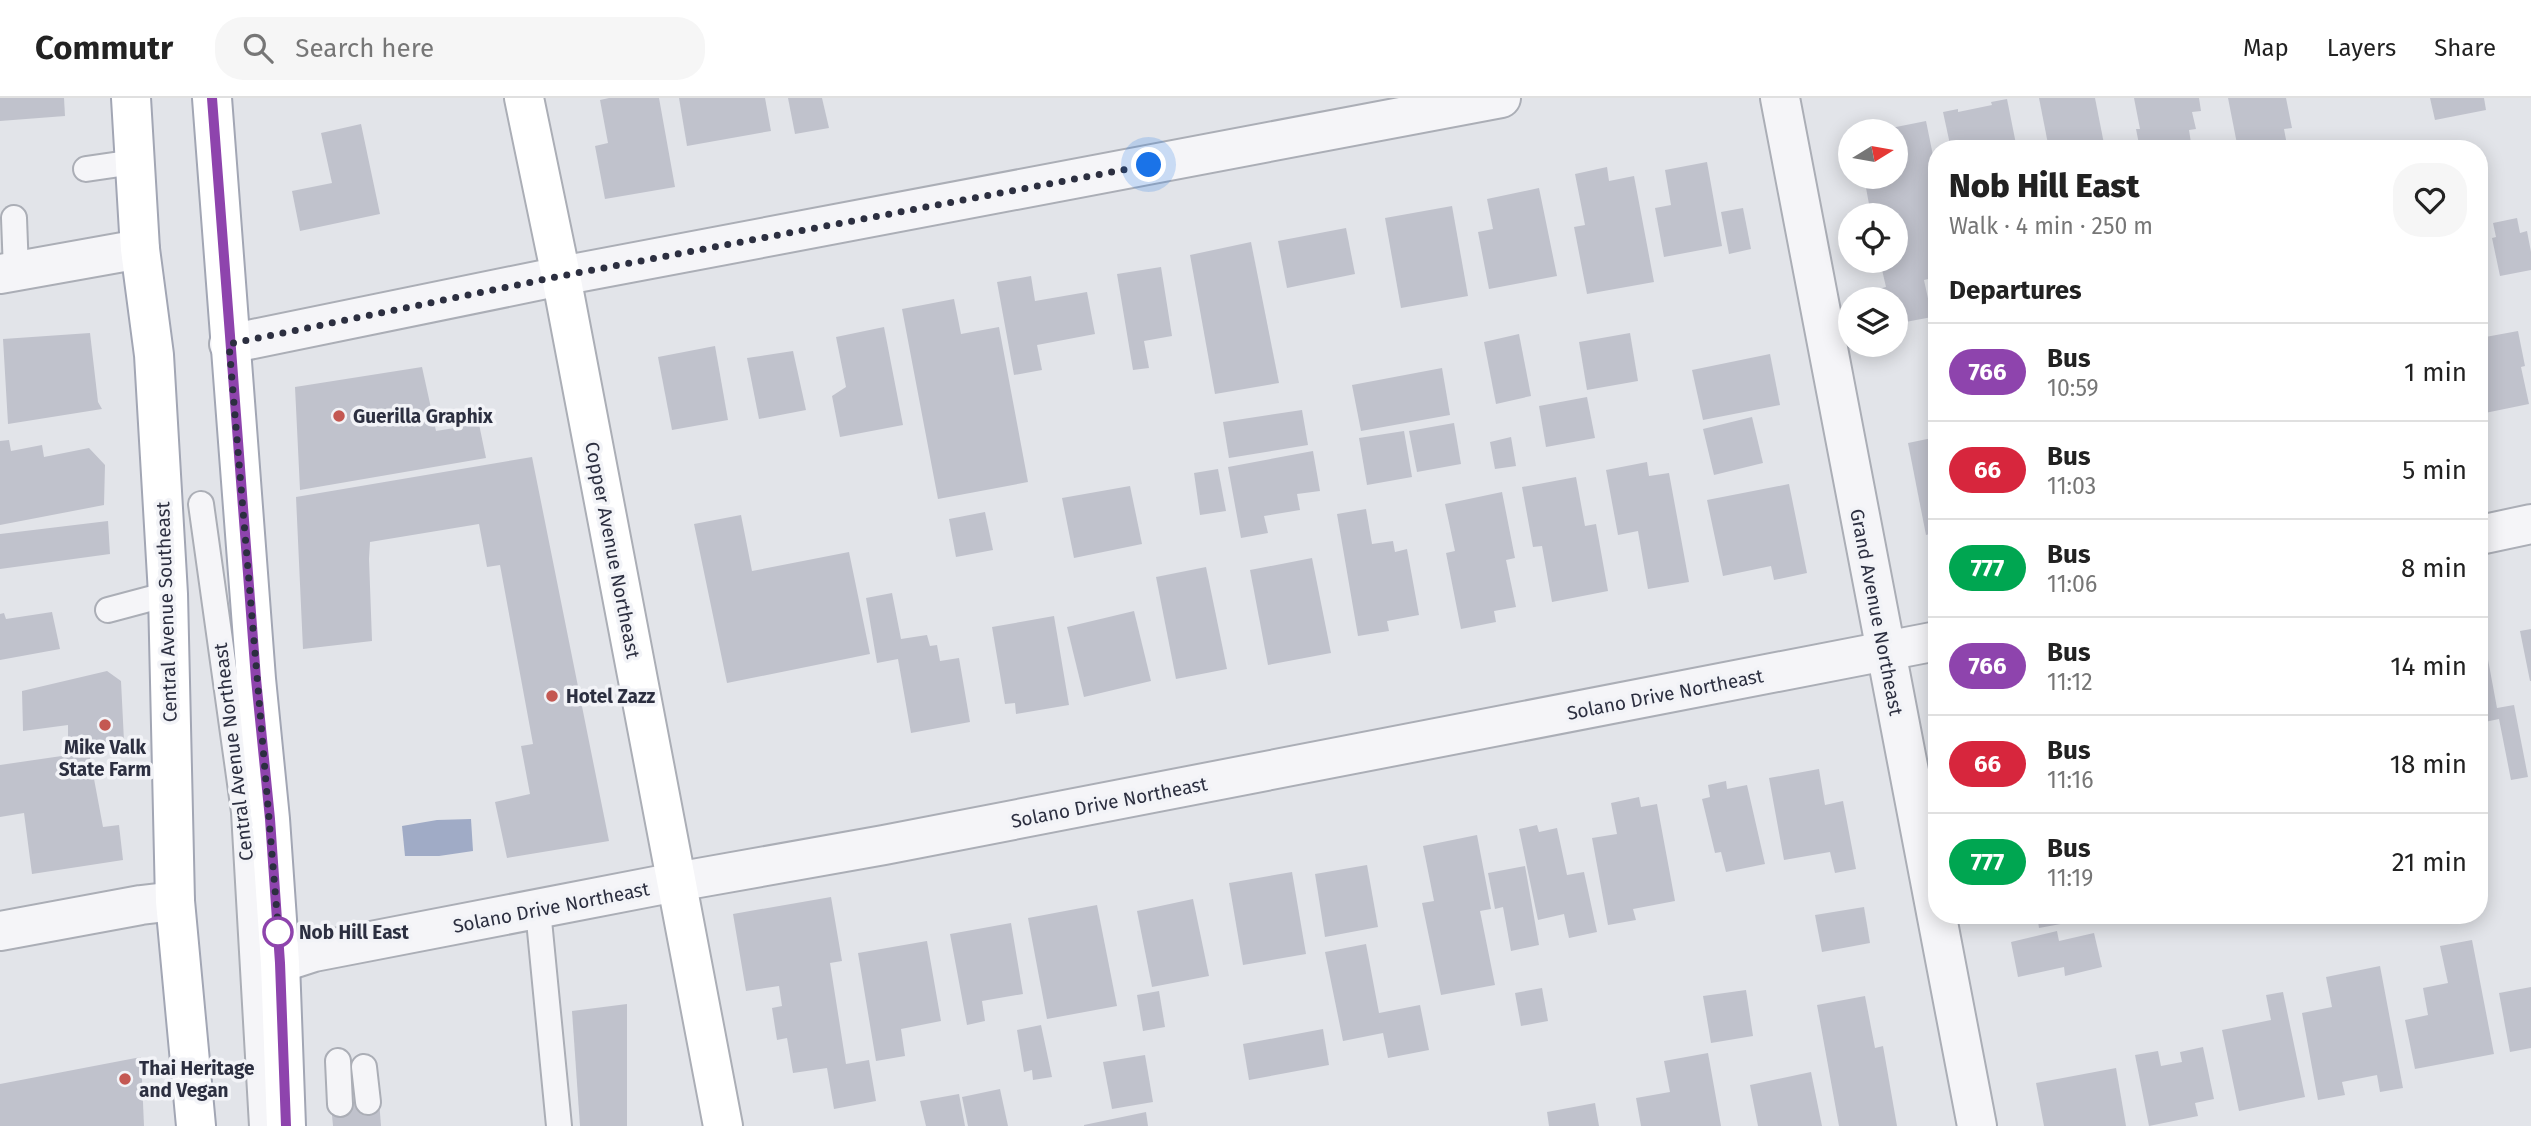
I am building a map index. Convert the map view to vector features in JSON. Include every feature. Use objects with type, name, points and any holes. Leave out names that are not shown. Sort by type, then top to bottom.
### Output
[{"type":"main road","name":"Central Avenue Southeast","points":[[131,98],[140,249],[154,355],[168,594],[175,901],[196,1126]]},
{"type":"main road","name":"Central Avenue Northeast","points":[[212,98],[229,344],[270,819],[280,963],[286,1126]]},
{"type":"main road","name":"Copper Avenue Northeast","points":[[524,98],[561,276],[723,1126]]},
{"type":"street","points":[[229,344],[561,276],[1500,98]]},
{"type":"street","name":"Grand Avenue Northeast","points":[[1780,98],[1928,876]]},
{"type":"street","points":[[8,272],[140,249]]},
{"type":"street","points":[[2488,532],[2531,524]]},
{"type":"street","name":"Solano Drive Northeast","points":[[280,963],[314,952],[884,845],[1928,643]]},
{"type":"street","points":[[0,931],[175,901]]},
{"type":"street","name":"Grand Avenue Northeast","points":[[1937,924],[1977,1126]]},
{"type":"lane","points":[[86,169],[134,162]]},
{"type":"lane","points":[[8,272],[14,218]]},
{"type":"lane","name":"Central Avenue Northeast","points":[[201,505],[245,819],[262,1126]]},
{"type":"lane","points":[[108,610],[168,594]]},
{"type":"lane","points":[[538,910],[559,1126]]},
{"type":"lane","points":[[338,1061],[340,1104]]},
{"type":"lane","points":[[364,1067],[368,1102]]},
{"type":"water","points":[[471,819],[473,851],[439,856],[405,856],[402,826],[437,820]]},
{"type":"building","points":[[0,98],[64,98],[65,116],[0,121]]},
{"type":"building","points":[[659,98],[675,187],[605,199],[595,146],[608,143],[600,100]]},
{"type":"building","points":[[679,98],[765,98],[771,131],[687,146]]},
{"type":"building","points":[[788,98],[822,98],[829,128],[795,134]]},
{"type":"building","points":[[2039,98],[2095,98],[2103,140],[2047,140]]},
{"type":"building","points":[[2134,98],[2199,98],[2201,111],[2192,112],[2196,129],[2189,130],[2191,140],[2138,140],[2136,129],[2140,129]]},
{"type":"building","points":[[2228,98],[2286,98],[2292,128],[2284,129],[2286,140],[2236,140]]},
{"type":"building","points":[[2430,98],[2484,98],[2486,110],[2435,120]]},
{"type":"building","points":[[2007,99],[2015,140],[1949,140],[1943,112],[1958,109],[1958,112],[1992,105],[1991,102]]},
{"type":"building","points":[[1926,121],[1930,140],[1928,279],[1924,280],[1928,318],[1908,322],[1908,287],[1886,287],[1883,273],[1908,273],[1908,203],[1869,203],[1866,189],[1908,189],[1908,125]]},
{"type":"building","points":[[361,124],[380,214],[300,231],[292,191],[332,183],[321,133]]},
{"type":"building","points":[[1707,162],[1722,246],[1664,257],[1655,208],[1671,205],[1665,170]]},
{"type":"building","points":[[1607,167],[1609,181],[1634,176],[1654,282],[1587,294],[1574,227],[1585,225],[1575,174]]},
{"type":"building","points":[[1539,188],[1557,276],[1489,289],[1478,232],[1493,229],[1487,199]]},
{"type":"building","points":[[1452,206],[1468,296],[1401,308],[1385,218]]},
{"type":"building","points":[[1743,208],[1751,249],[1729,254],[1721,212]]},
{"type":"building","points":[[2517,218],[2520,233],[2527,231],[2531,270],[2500,276],[2492,238],[2496,237],[2493,223]]},
{"type":"building","points":[[1346,228],[1355,274],[1287,288],[1278,241]]},
{"type":"building","points":[[1251,242],[1279,383],[1215,394],[1190,255]]},
{"type":"building","points":[[1161,267],[1172,336],[1144,341],[1149,368],[1133,370],[1117,274]]},
{"type":"building","points":[[1031,276],[1035,301],[1087,292],[1095,334],[1037,345],[1042,370],[1014,375],[997,282]]},
{"type":"building","points":[[954,299],[961,334],[999,327],[1028,482],[938,499],[902,309]]},
{"type":"building","points":[[884,327],[903,425],[840,437],[832,396],[846,387],[836,337]]},
{"type":"building","points":[[2518,331],[2525,366],[2521,367],[2529,404],[2488,412],[2488,337]]},
{"type":"building","points":[[90,333],[98,402],[102,409],[8,424],[3,339]]},
{"type":"building","points":[[1630,333],[1638,381],[1587,390],[1579,342]]},
{"type":"building","points":[[1519,334],[1531,396],[1496,404],[1484,342]]},
{"type":"building","points":[[715,346],[728,420],[672,430],[658,357]]},
{"type":"building","points":[[793,351],[806,410],[759,419],[747,358]]},
{"type":"building","points":[[1770,354],[1780,405],[1703,420],[1692,370]]},
{"type":"building","points":[[422,367],[436,431],[479,424],[486,458],[300,490],[295,387]]},
{"type":"building","points":[[1442,368],[1450,415],[1361,431],[1352,385]]},
{"type":"building","points":[[1587,397],[1595,438],[1546,447],[1539,406]]},
{"type":"building","points":[[1302,410],[1308,445],[1229,458],[1223,422]]},
{"type":"building","points":[[1752,417],[1763,463],[1714,475],[1703,429]]},
{"type":"building","points":[[1454,423],[1461,464],[1417,472],[1409,431]]},
{"type":"building","points":[[1404,431],[1412,477],[1367,485],[1359,438]]},
{"type":"building","points":[[1511,437],[1516,466],[1495,469],[1490,442]]},
{"type":"building","points":[[1928,439],[1926,535],[1908,443]]},
{"type":"building","points":[[9,440],[11,451],[42,445],[44,457],[89,448],[105,465],[104,505],[0,525],[0,441]]},
{"type":"building","points":[[1313,451],[1320,491],[1297,494],[1300,510],[1264,516],[1268,533],[1241,538],[1228,467]]},
{"type":"building","name":"Hotel Zazz","points":[[532,457],[609,841],[507,858],[495,802],[530,794],[521,746],[533,744],[500,565],[487,567],[479,524],[370,542],[372,641],[303,649],[296,497]]},
{"type":"building","points":[[1647,462],[1649,476],[1669,473],[1689,582],[1648,589],[1638,531],[1618,535],[1606,470]]},
{"type":"building","points":[[1218,469],[1226,511],[1200,515],[1194,473]]},
{"type":"building","points":[[1576,477],[1585,526],[1596,524],[1608,591],[1552,602],[1542,546],[1533,547],[1522,487]]},
{"type":"building","points":[[1789,484],[1807,573],[1774,580],[1771,566],[1723,576],[1707,500]]},
{"type":"building","points":[[1130,486],[1142,544],[1074,558],[1062,498]]},
{"type":"building","points":[[1502,492],[1515,558],[1506,560],[1516,607],[1494,611],[1496,622],[1461,629],[1446,553],[1455,551],[1445,504]]},
{"type":"building","points":[[1366,509],[1372,544],[1393,541],[1395,552],[1407,549],[1419,615],[1387,621],[1389,631],[1358,636],[1337,514]]},
{"type":"building","points":[[985,512],[993,550],[956,557],[949,519]]},
{"type":"building","points":[[741,515],[752,571],[849,552],[870,654],[727,683],[694,524]]},
{"type":"building","points":[[108,521],[110,554],[0,569],[0,534]]},
{"type":"building","points":[[1312,558],[1331,653],[1268,665],[1250,570]]},
{"type":"building","points":[[1206,567],[1227,669],[1176,679],[1156,577]]},
{"type":"building","points":[[892,593],[901,639],[927,635],[930,646],[937,645],[940,661],[959,658],[970,722],[911,733],[898,659],[877,663],[866,598]]},
{"type":"building","points":[[1134,611],[1151,681],[1084,697],[1067,627]]},
{"type":"building","points":[[52,612],[60,649],[0,660],[0,614],[4,613],[6,619]]},
{"type":"building","points":[[1054,616],[1069,705],[1016,714],[1015,703],[1005,704],[992,627]]},
{"type":"building","points":[[2531,629],[2531,681],[2530,681],[2520,631]]},
{"type":"building","points":[[2488,660],[2497,708],[2514,705],[2528,777],[2511,780],[2499,719],[2488,721]]},
{"type":"building","points":[[107,671],[121,681],[124,741],[68,752],[68,725],[23,731],[22,691]]},
{"type":"building","points":[[89,752],[103,827],[119,825],[123,860],[32,874],[24,813],[0,817],[0,765]]},
{"type":"building","points":[[1819,769],[1825,805],[1843,801],[1856,869],[1835,873],[1830,852],[1784,860],[1769,778]]},
{"type":"building","points":[[1726,781],[1727,789],[1747,785],[1765,864],[1726,872],[1721,852],[1715,853],[1702,799],[1710,797],[1708,785]]},
{"type":"building","points":[[1639,797],[1641,807],[1657,804],[1675,901],[1633,909],[1636,920],[1608,925],[1592,838],[1617,834],[1611,803]]},
{"type":"building","points":[[1537,825],[1539,832],[1557,828],[1567,875],[1584,872],[1597,932],[1569,938],[1564,914],[1538,920],[1519,829]]},
{"type":"building","points":[[1477,835],[1491,909],[1480,911],[1495,985],[1441,995],[1422,903],[1434,901],[1423,846]]},
{"type":"building","points":[[1367,865],[1378,927],[1325,937],[1315,874]]},
{"type":"building","points":[[1525,866],[1539,945],[1511,951],[1503,907],[1495,909],[1488,873]]},
{"type":"building","points":[[1292,872],[1306,954],[1243,965],[1229,883]]},
{"type":"building","points":[[831,897],[842,961],[830,963],[846,1064],[869,1060],[876,1101],[834,1109],[827,1068],[793,1073],[787,1038],[777,1040],[772,1008],[782,1006],[779,986],[746,991],[733,914]]},
{"type":"building","points":[[1193,899],[1209,976],[1152,987],[1137,911]]},
{"type":"building","points":[[1097,905],[1117,1006],[1047,1019],[1028,918]]},
{"type":"building","points":[[1864,907],[1870,943],[1822,952],[1815,915]]},
{"type":"building","points":[[1011,923],[1023,994],[982,1001],[985,1021],[967,1025],[950,934]]},
{"type":"building","points":[[2038,924],[2061,924],[2039,928]]},
{"type":"building","points":[[2057,931],[2059,941],[2094,933],[2102,967],[2065,976],[2064,967],[2018,977],[2011,942]]},
{"type":"building","points":[[2472,940],[2494,1054],[2415,1069],[2405,1020],[2428,1015],[2423,988],[2448,983],[2440,946]]},
{"type":"building","points":[[927,941],[941,1021],[901,1029],[905,1056],[876,1061],[858,953]]},
{"type":"building","points":[[1366,944],[1379,1013],[1420,1005],[1429,1050],[1388,1058],[1383,1033],[1343,1041],[1325,952]]},
{"type":"building","points":[[2380,966],[2403,1088],[2380,1092],[2377,1075],[2342,1082],[2345,1095],[2318,1100],[2302,1013],[2332,1007],[2326,977]]},
{"type":"building","points":[[2531,987],[2531,1048],[2510,1052],[2499,993]]},
{"type":"building","points":[[1542,988],[1548,1021],[1521,1026],[1515,993]]},
{"type":"building","points":[[1746,990],[1753,1036],[1711,1043],[1703,996]]},
{"type":"building","points":[[1159,991],[1165,1027],[1143,1031],[1137,995]]},
{"type":"building","points":[[2283,992],[2305,1097],[2239,1111],[2222,1030],[2271,1020],[2266,995]]},
{"type":"building","points":[[1865,996],[1875,1048],[1883,1046],[1897,1126],[1839,1126],[1817,1005]]},
{"type":"building","points":[[627,1004],[627,1126],[580,1126],[572,1011]]},
{"type":"building","points":[[1041,1025],[1052,1077],[1033,1080],[1032,1070],[1024,1072],[1017,1030]]},
{"type":"building","points":[[1323,1029],[1329,1065],[1249,1080],[1243,1044]]},
{"type":"building","points":[[2203,1047],[2214,1099],[2195,1103],[2198,1116],[2149,1126],[2135,1055],[2158,1051],[2161,1066],[2182,1062],[2180,1052]]},
{"type":"building","points":[[1708,1053],[1721,1126],[1641,1126],[1636,1098],[1670,1092],[1664,1061]]},
{"type":"building","points":[[1145,1055],[1153,1102],[1112,1109],[1103,1062]]},
{"type":"building","points":[[141,1057],[144,1126],[0,1126],[0,1084]]},
{"type":"building","points":[[2116,1068],[2126,1126],[2044,1126],[2036,1083]]},
{"type":"building","points":[[1811,1072],[1822,1126],[1758,1126],[1750,1085]]},
{"type":"building","points":[[1000,1089],[1008,1126],[968,1126],[962,1097]]},
{"type":"building","points":[[959,1094],[965,1126],[926,1126],[920,1101]]},
{"type":"building","points":[[379,1100],[381,1126],[333,1126],[331,1104]]},
{"type":"building","points":[[1595,1103],[1599,1126],[1549,1126],[1547,1112]]},
{"type":"building","points":[[1146,1112],[1148,1126],[1084,1126],[1084,1125]]},
{"type":"bus line","name":"766","points":[[212,98],[229,344],[270,819],[280,963],[286,1126]]},
{"type":"place","name":"Guerilla Graphix","points":[[339,416]]},
{"type":"place","name":"Hotel Zazz","points":[[552,696]]},
{"type":"place","name":"Mike Valk State Farm","points":[[105,725]]},
{"type":"place","name":"Nob Hill East","points":[[278,932]]},
{"type":"place","name":"Thai Heritage and Vegan","points":[[125,1079]]},
{"type":"route","points":[[278,932],[279,937],[229,344],[561,276],[1149,165]]}]
